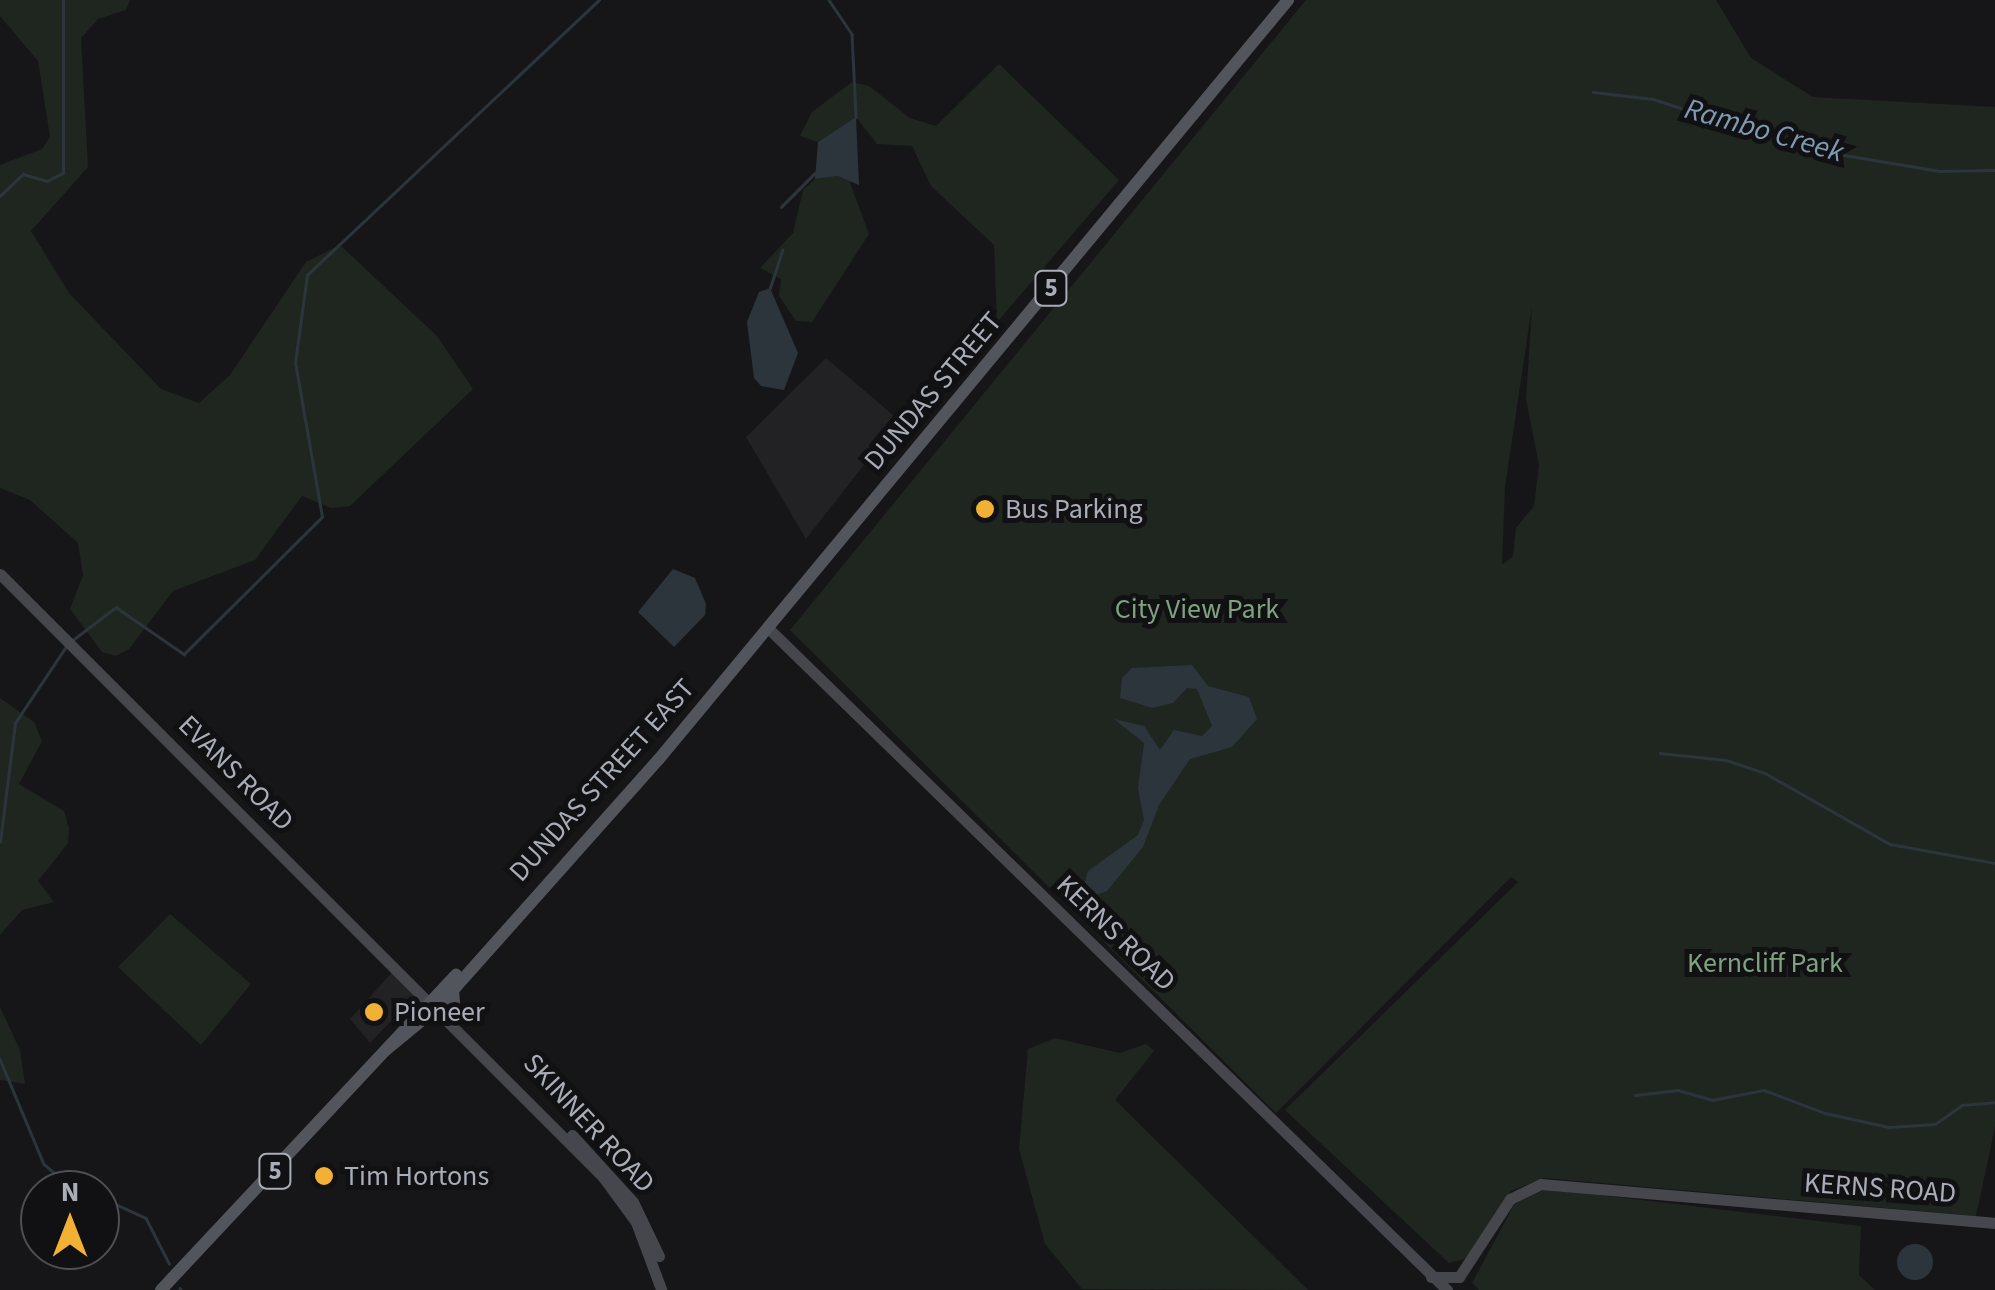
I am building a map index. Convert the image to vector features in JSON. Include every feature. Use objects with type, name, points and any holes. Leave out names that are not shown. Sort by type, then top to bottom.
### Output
[{"type":"main road","name":"DUNDAS STREET","points":[[768,629],[1288,0]]},
{"type":"main road","name":"DUNDAS STREET EAST","points":[[436,1006],[768,629]]},
{"type":"main road","name":"DUNDAS STREET EAST","points":[[161,1290],[386,1050],[454,988],[471,964]]},
{"type":"main road","points":[[454,988],[455,1021]]},
{"type":"street","name":"EVANS ROAD","points":[[0,574],[436,1006]]},
{"type":"street","name":"KERNS ROAD","points":[[768,629],[1428,1275],[1448,1288],[1475,1259],[1510,1199],[1531,1186],[1995,1223]]},
{"type":"street","name":"SKINNER ROAD","points":[[436,1006],[634,1202],[656,1246],[661,1290]]},
{"type":"street","name":"SKINNER ROAD","points":[[436,1006],[602,1176],[636,1222],[661,1290]]},
{"type":"shaded area","points":[[856,117],[859,185],[838,176],[815,179],[818,142]]},
{"type":"shaded area","points":[[770,288],[798,353],[784,390],[761,386],[754,378],[747,322],[759,292]]},
{"type":"shaded area","points":[[826,358],[899,420],[806,539],[746,437]]},
{"type":"shaded area","points":[[673,569],[695,578],[706,604],[705,615],[674,647],[638,612]]},
{"type":"shaded area","points":[[1192,665],[1208,686],[1249,697],[1257,719],[1232,747],[1190,759],[1159,805],[1143,847],[1107,891],[1092,896],[1084,885],[1088,871],[1138,835],[1144,820],[1138,788],[1144,743],[1114,719],[1144,726],[1160,750],[1174,730],[1202,736],[1212,726],[1197,689],[1187,688],[1173,703],[1152,708],[1120,698],[1122,678],[1132,668]]},
{"type":"shaded area","points":[[394,970],[416,995],[370,1043],[350,1019]]},
{"type":"shaded area","points":[[1915,1244],[1928,1249],[1933,1262],[1928,1275],[1915,1280],[1902,1275],[1897,1262],[1902,1249]]},
{"type":"green space","points":[[0,0],[130,0],[126,10],[98,19],[81,38],[88,167],[31,231],[69,293],[161,389],[199,403],[230,375],[306,262],[340,245],[437,336],[473,389],[350,506],[331,508],[302,496],[255,560],[173,591],[129,649],[116,656],[102,652],[70,609],[83,575],[78,543],[30,500],[0,488],[0,165],[42,149],[50,137],[38,61],[0,16]]},
{"type":"green space","points":[[1306,0],[1716,0],[1751,58],[1813,97],[1995,107],[1995,1127],[1976,1216],[1544,1178],[1511,1191],[1468,1258],[1449,1263],[1285,1110],[1518,882],[1511,877],[1276,1113],[790,630]],"holes":[[[1532,306],[1526,399],[1539,465],[1534,506],[1516,528],[1513,556],[1502,565],[1505,487]]]},
{"type":"green space","points":[[999,64],[1119,180],[997,322],[994,245],[931,186],[912,146],[877,144],[856,117],[818,142],[800,136],[812,112],[852,82],[869,86],[910,118],[936,126]]},
{"type":"green space","points":[[838,176],[849,180],[869,234],[812,322],[796,321],[779,296],[781,279],[760,268],[793,233],[803,190],[815,179]]},
{"type":"green space","points":[[0,698],[34,722],[42,741],[19,784],[64,811],[69,828],[68,843],[38,881],[54,902],[22,910],[0,935]]},
{"type":"green space","points":[[170,914],[251,984],[201,1045],[118,967]]},
{"type":"green space","points":[[0,1007],[20,1050],[25,1084],[0,1080]]},
{"type":"green space","points":[[1055,1038],[1120,1053],[1146,1044],[1154,1051],[1115,1100],[1308,1290],[1082,1289],[1045,1244],[1019,1149],[1028,1049]]},
{"type":"green space","points":[[1541,1188],[1861,1226],[1859,1275],[1875,1290],[1479,1290],[1472,1283],[1514,1205]]},
{"type":"waterway","points":[[0,196],[23,174],[47,181],[63,173],[63,0]]},
{"type":"waterway","points":[[74,639],[116,607],[184,654],[322,517],[295,363],[307,275],[599,0]]},
{"type":"waterway","points":[[829,0],[852,34],[856,117]]},
{"type":"waterway","name":"Rambo Creek","points":[[1593,92],[1653,99],[1808,149],[1939,171],[1995,170]]},
{"type":"waterway","points":[[781,207],[815,173]]},
{"type":"waterway","points":[[770,288],[782,250]]},
{"type":"waterway","points":[[0,842],[15,723],[65,648]]},
{"type":"waterway","points":[[1660,753],[1726,760],[1765,773],[1890,844],[1995,863]]},
{"type":"waterway","points":[[0,1059],[44,1164],[51,1170]]},
{"type":"waterway","points":[[1635,1095],[1678,1090],[1712,1100],[1764,1090],[1825,1113],[1889,1127],[1935,1124],[1962,1105],[1995,1102]]},
{"type":"waterway","points":[[120,1206],[146,1218],[169,1263]]},
{"type":"place","name":"Bus Parking","points":[[985,509]]},
{"type":"place","name":"Pioneer","points":[[374,1012]]},
{"type":"place","name":"Tim Hortons","points":[[324,1176]]},
{"type":"park label","name":"City View Park","points":[[1197,609]]},
{"type":"park label","name":"Kerncliff Park","points":[[1765,963]]}]
